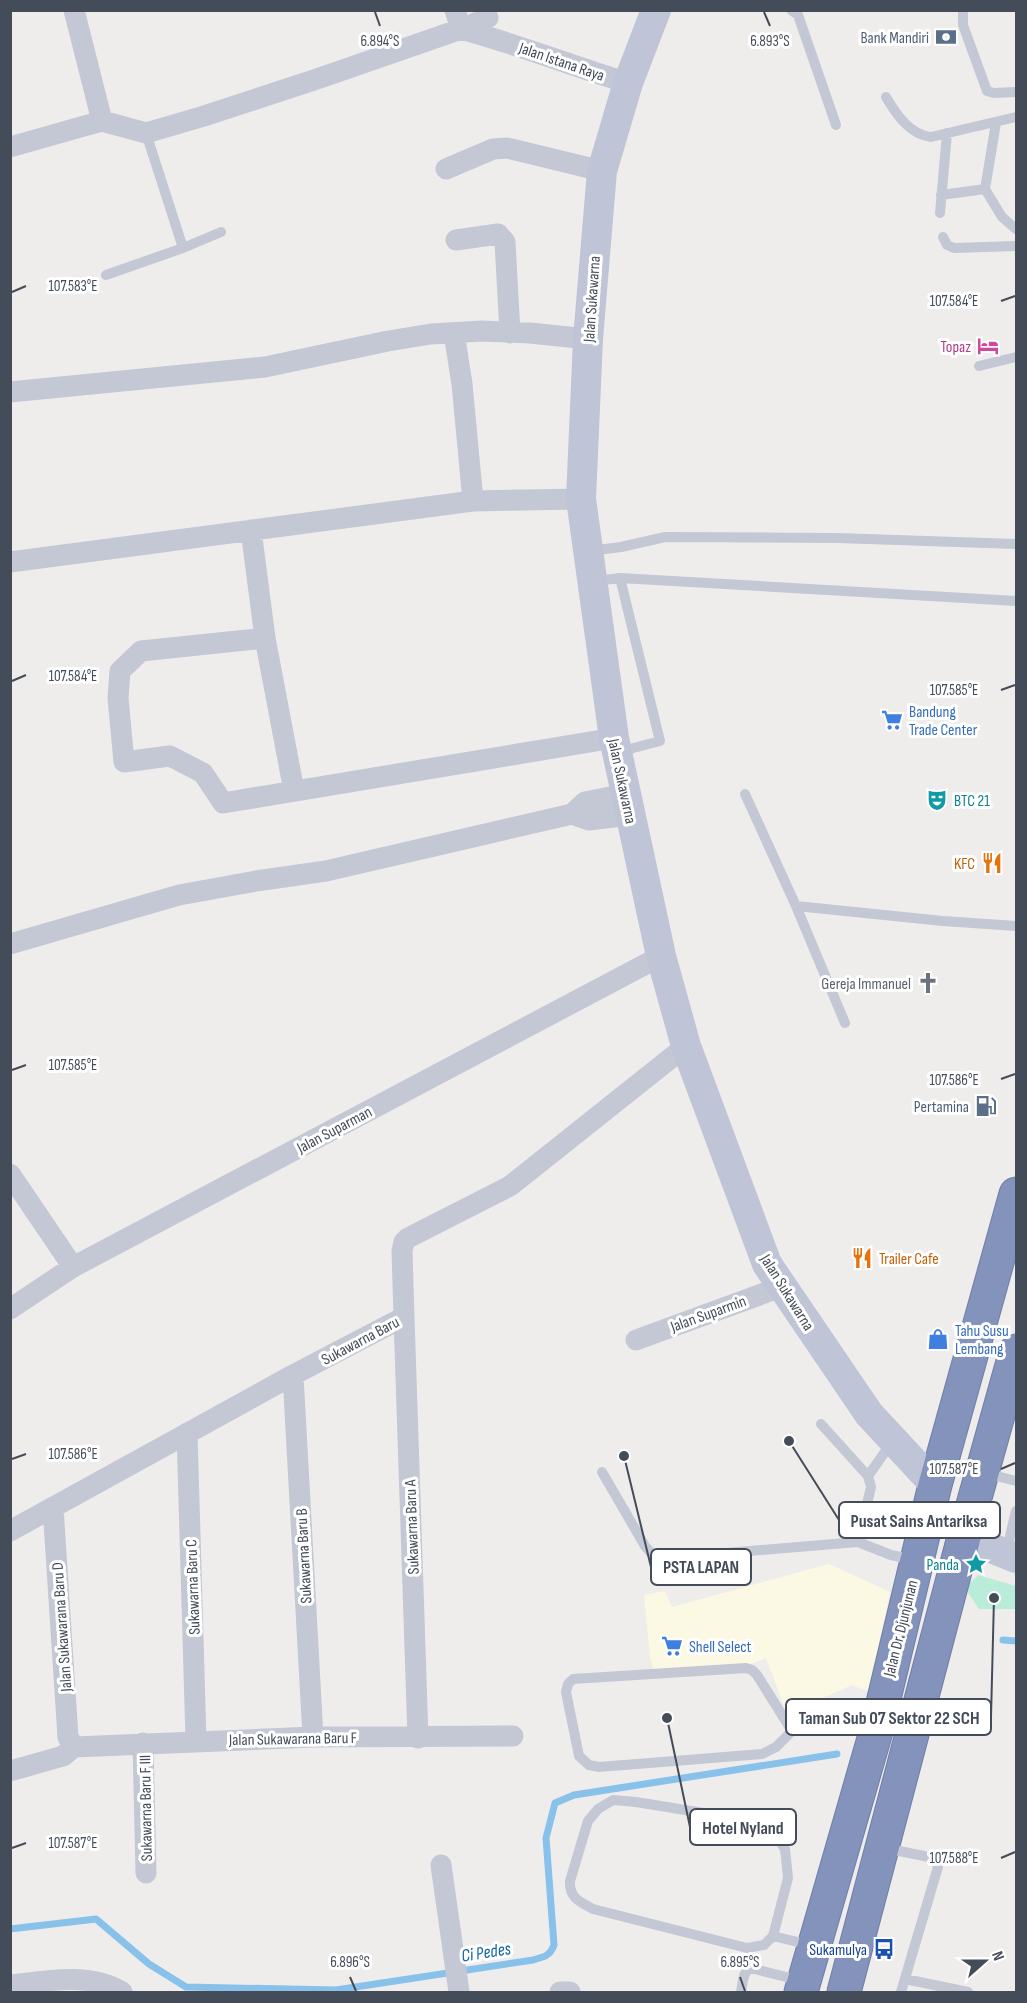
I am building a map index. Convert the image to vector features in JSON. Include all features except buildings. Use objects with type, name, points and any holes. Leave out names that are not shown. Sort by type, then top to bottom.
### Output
[{"type":"highway","name":"Jalan Dr. Djunjunan","points":[[803,1987],[877,1728],[935,1485],[1017,1194]]},
{"type":"highway","points":[[844,1992],[981,1473],[1017,1351]]},
{"type":"street","points":[[74,10],[102,121]]},
{"type":"street","name":"Jalan Sukawarna","points":[[656,10],[628,83],[602,171],[588,339],[581,498],[588,551],[606,580],[615,745],[661,956],[686,1046],[767,1264],[869,1414],[935,1485]]},
{"type":"street","points":[[10,147],[102,121],[146,133],[204,116],[458,20],[487,14],[496,39]]},
{"type":"street","name":"Jalan Istana Raya","points":[[458,20],[496,39],[628,83]]},
{"type":"street","points":[[446,169],[493,149],[507,148],[602,171]]},
{"type":"street","points":[[456,240],[498,234],[505,242],[510,333]]},
{"type":"street","points":[[10,392],[265,367],[388,340],[454,333],[482,331],[530,333],[588,339]]},
{"type":"street","points":[[454,333],[462,384],[473,501]]},
{"type":"street","points":[[10,562],[473,501],[581,498]]},
{"type":"street","points":[[251,531],[266,638],[294,791]]},
{"type":"street","points":[[266,638],[141,651],[120,670],[118,698],[124,762],[170,756],[204,773],[223,803],[615,745]]},
{"type":"street","points":[[10,944],[179,895],[256,881],[326,872],[572,814],[585,802],[628,805]]},
{"type":"street","name":"Jalan Suparman","points":[[12,1306],[73,1267],[661,956]]},
{"type":"street","name":"Sukawarna Baru","points":[[10,1531],[293,1375],[405,1317],[402,1251],[404,1242],[408,1238],[510,1186],[686,1046]]},
{"type":"street","points":[[10,1174],[73,1267]]},
{"type":"street","name":"Jalan Suparmin","points":[[636,1340],[781,1287]]},
{"type":"street","name":"Sukawarna Baru A","points":[[405,1317],[418,1738]]},
{"type":"street","name":"Sukawarna Baru B","points":[[293,1375],[313,1737]]},
{"type":"street","name":"Sukawarna Baru C","points":[[187,1433],[196,1740]]},
{"type":"street","name":"Jalan Sukawarana Baru D","points":[[53,1507],[68,1737],[74,1747]]},
{"type":"street","points":[[964,1536],[1011,1555]]},
{"type":"street","name":"Jalan Sukawarana Baru F","points":[[74,1747],[196,1740],[313,1737],[513,1736]]},
{"type":"street","name":"Sukawarna Baru F III","points":[[143,1743],[146,1873]]},
{"type":"street","points":[[10,1771],[63,1756],[74,1747]]},
{"type":"street","points":[[441,1865],[457,1979]]},
{"type":"street","points":[[10,1985],[69,1979],[106,1985],[122,1992]]},
{"type":"street","points":[[560,1992],[570,1992]]},
{"type":"lane","points":[[963,10],[963,25],[987,91],[1017,92]]},
{"type":"lane","points":[[798,12],[836,125]]},
{"type":"lane","points":[[886,96],[894,111],[914,131],[923,136],[947,134],[1017,117]]},
{"type":"lane","points":[[996,123],[985,189],[1002,217],[1017,229]]},
{"type":"lane","points":[[146,133],[183,248]]},
{"type":"lane","points":[[940,213],[947,134]]},
{"type":"lane","points":[[941,195],[985,189]]},
{"type":"lane","points":[[106,275],[221,232]]},
{"type":"lane","points":[[943,237],[947,245],[954,248],[1017,246]]},
{"type":"lane","points":[[979,366],[1017,357]]},
{"type":"lane","points":[[588,551],[621,547],[665,537],[837,538],[1017,544]]},
{"type":"lane","points":[[615,745],[660,741],[606,580],[1017,601]]},
{"type":"lane","points":[[745,794],[796,906],[845,1023]]},
{"type":"lane","points":[[796,906],[1017,926]]},
{"type":"lane","points":[[821,1424],[868,1476],[871,1487],[858,1542]]},
{"type":"lane","points":[[868,1476],[893,1440]]},
{"type":"lane","points":[[602,1473],[645,1546],[651,1552],[666,1558],[858,1542],[891,1555],[917,1560]]},
{"type":"lane","points":[[981,1473],[1017,1481]]},
{"type":"lane","points":[[1011,1555],[1016,1516]]},
{"type":"lane","points":[[792,1731],[757,1675],[746,1668],[573,1679],[568,1684],[566,1692],[579,1756],[589,1765],[599,1767],[762,1754],[776,1748],[792,1731],[877,1728]]},
{"type":"lane","points":[[613,1800],[722,1816],[776,1836],[785,1849],[788,1878],[773,1936],[764,1945],[747,1948],[593,1909],[577,1901],[570,1887],[570,1881],[588,1821],[598,1809],[613,1800]]},
{"type":"lane","points":[[883,1848],[934,1858],[938,1867],[901,1992]]},
{"type":"lane","points":[[773,1936],[814,1946]]},
{"type":"lane","points":[[741,1992],[745,1974],[748,1969],[752,1968],[803,1987]]},
{"type":"lane","points":[[905,1979],[968,1992]]},
{"type":"shaded area","points":[[829,1564],[890,1592],[873,1674],[873,1693],[852,1685],[787,1714],[766,1658],[749,1665],[654,1671],[650,1657],[644,1595],[665,1591],[672,1607]]},
{"type":"green space","points":[[978,1575],[1016,1586],[1016,1609],[979,1609],[965,1588]]},
{"type":"waterway","name":"Ci Pedes","points":[[1003,1640],[1016,1641]]},
{"type":"waterway","name":"Ci Pedes","points":[[10,1929],[96,1919],[149,1964],[186,1987],[336,1990],[533,1960],[546,1956],[554,1945],[546,1838],[555,1803],[574,1795],[837,1754]]},
{"type":"place","name":"Bank Mandiri","points":[[946,37]]},
{"type":"place","name":"Topaz","points":[[988,346]]},
{"type":"place","name":"Bandung Trade Center","points":[[892,720]]},
{"type":"place","name":"BTC 21","points":[[937,800]]},
{"type":"place","name":"KFC","points":[[992,863]]},
{"type":"place","name":"Gereja Immanuel","points":[[928,983]]},
{"type":"place","name":"Pertamina","points":[[986,1106]]},
{"type":"place","name":"Trailer Cafe","points":[[862,1258]]},
{"type":"place","name":"Tahu Susu Lembang","points":[[938,1339]]},
{"type":"place","name":"Pusat Sains Antariksa","points":[[789,1441]]},
{"type":"place","name":"PSTA LAPAN","points":[[624,1456]]},
{"type":"place","name":"Panda","points":[[976,1564]]},
{"type":"place","name":"Taman Sub 07 Sektor 22 SCH","points":[[994,1598]]},
{"type":"place","name":"Shell Select","points":[[672,1646]]},
{"type":"place","name":"Hotel Nyland","points":[[667,1718]]},
{"type":"place","name":"Sukamulya","points":[[884,1949]]}]
